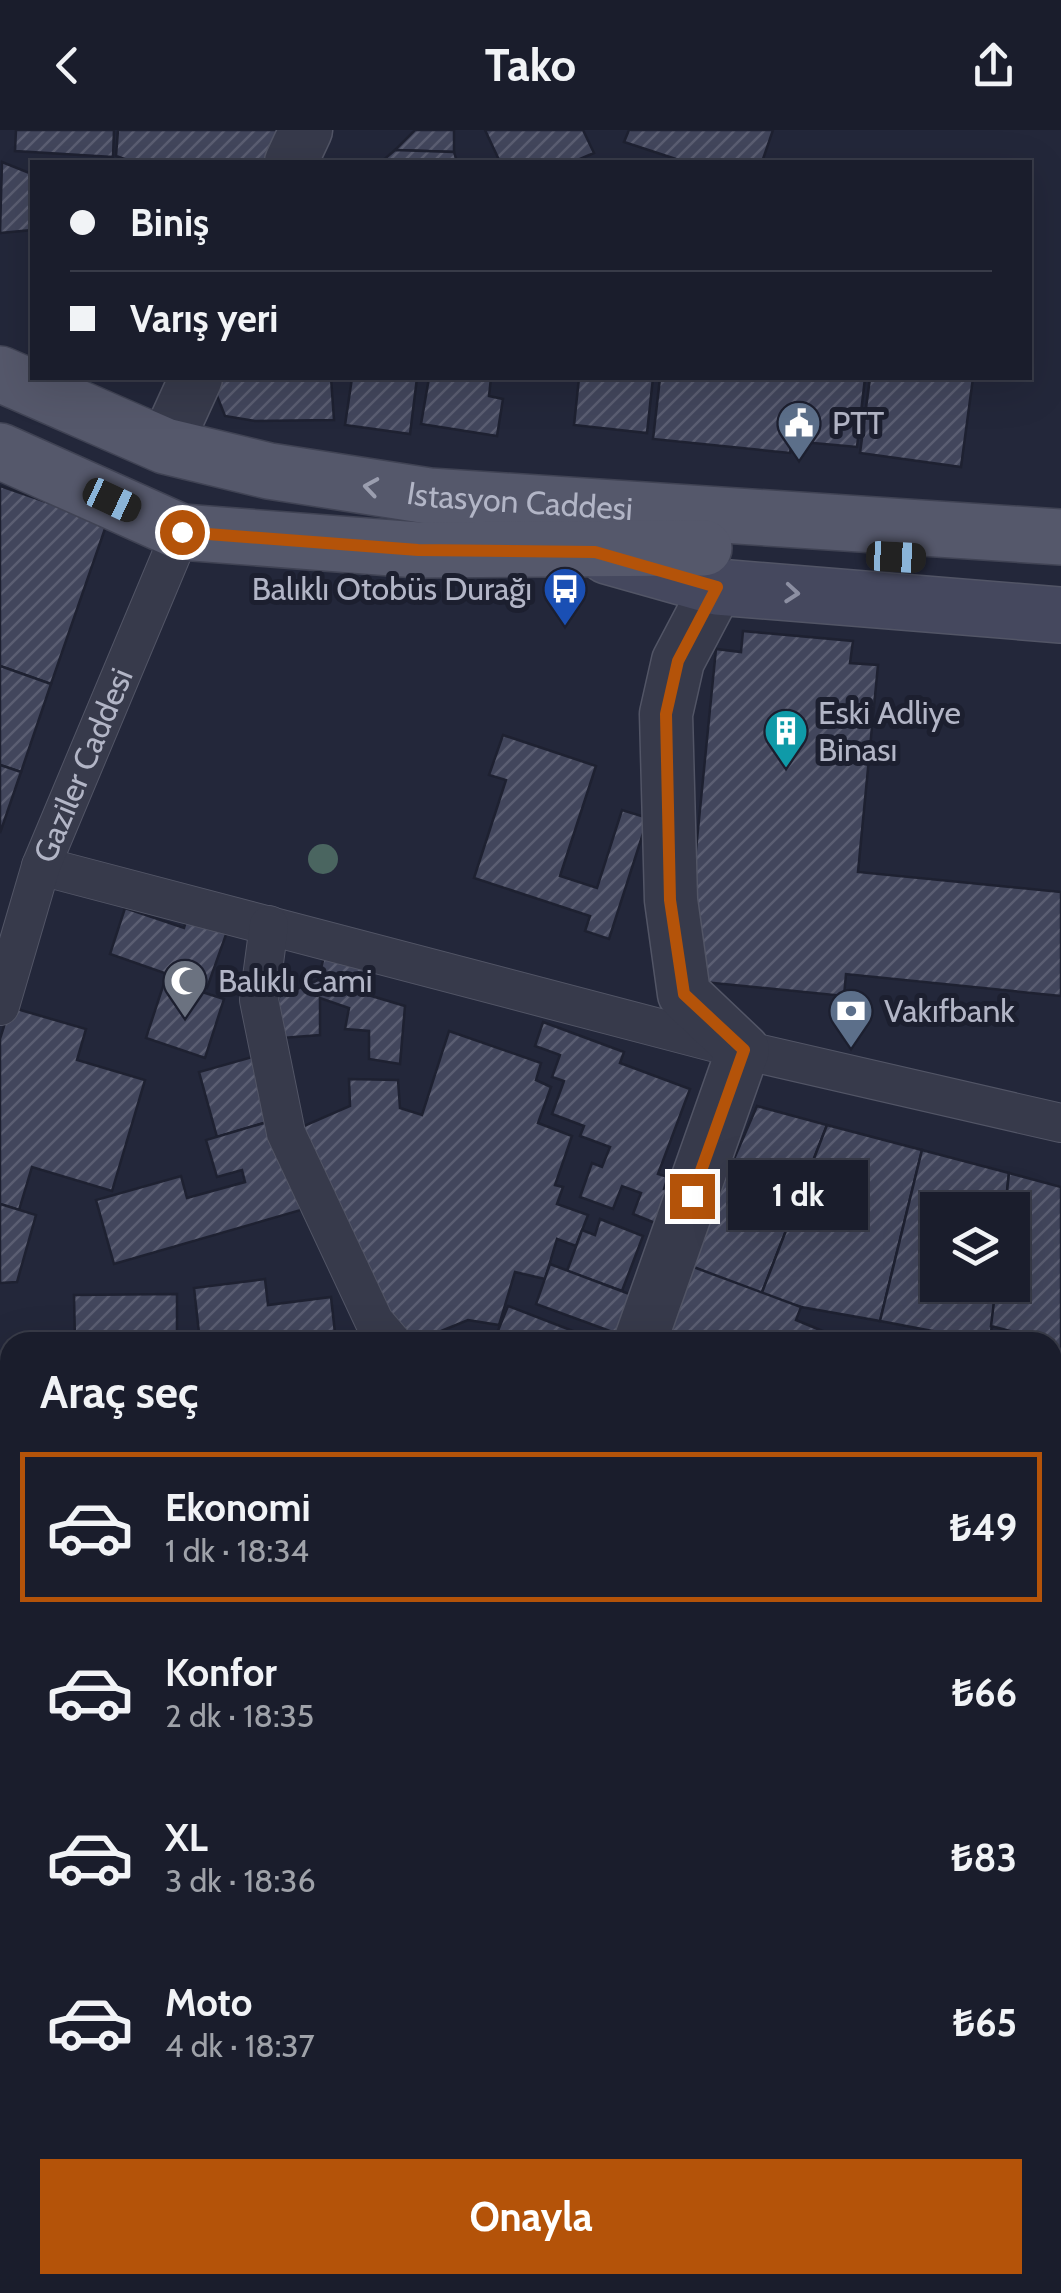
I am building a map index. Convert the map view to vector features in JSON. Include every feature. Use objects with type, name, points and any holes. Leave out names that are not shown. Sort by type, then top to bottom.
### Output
[{"type":"main road","name":"Istasyon Caddesi","points":[[0,374],[165,446],[269,471],[429,496],[1061,537]]},
{"type":"main road","points":[[0,451],[182,532],[418,550],[595,552],[700,548],[1061,570]]},
{"type":"main road","points":[[595,552],[717,587],[1061,615]]},
{"type":"street","points":[[292,160],[306,130]]},
{"type":"street","points":[[165,446],[195,380]]},
{"type":"street","name":"Gaziler Caddesi","points":[[0,1006],[40,866],[182,532]]},
{"type":"street","points":[[717,587],[678,661],[666,714],[670,900],[684,994],[744,1050]]},
{"type":"street","points":[[40,866],[744,1050],[1061,1123]]},
{"type":"street","points":[[269,925],[259,1000],[286,1134],[374,1321],[383,1332]]},
{"type":"street","points":[[644,1332],[744,1050]]},
{"type":"building","points":[[16,130],[114,130],[113,157],[15,151]]},
{"type":"building","points":[[118,130],[281,130],[269,160],[127,160],[116,156]]},
{"type":"building","points":[[415,130],[454,130],[454,152],[395,150]]},
{"type":"building","points":[[485,130],[583,130],[594,153],[578,160],[499,160]]},
{"type":"building","points":[[629,130],[773,130],[763,160],[679,160],[624,142]]},
{"type":"building","points":[[395,150],[454,152],[456,160],[383,160]]},
{"type":"building","points":[[2,162],[30,173],[30,230],[0,233]]},
{"type":"building","points":[[211,380],[331,380],[334,420],[255,421],[225,416]]},
{"type":"building","points":[[352,380],[417,380],[410,434],[345,425]]},
{"type":"building","points":[[429,380],[491,380],[489,396],[503,399],[497,436],[421,424]]},
{"type":"building","points":[[579,380],[653,380],[647,433],[574,425]]},
{"type":"building","points":[[660,380],[865,380],[857,447],[792,441],[790,453],[653,439]]},
{"type":"building","points":[[870,380],[973,380],[961,467],[860,453]]},
{"type":"building","points":[[0,486],[107,523],[51,684],[0,666]]},
{"type":"building","name":"Eski Adliye Binası","points":[[743,631],[853,641],[850,663],[878,665],[858,872],[1061,892],[1061,996],[846,974],[844,996],[683,980],[716,649],[741,652]]},
{"type":"building","points":[[0,666],[51,684],[21,772],[0,765]]},
{"type":"building","points":[[503,735],[596,766],[560,876],[597,888],[622,810],[648,818],[609,939],[585,931],[590,916],[474,878],[506,780],[489,775]]},
{"type":"building","points":[[0,765],[21,772],[0,833]]},
{"type":"building","points":[[125,908],[184,928],[188,915],[228,929],[207,988],[110,954]]},
{"type":"building","points":[[326,949],[368,962],[360,993],[318,980]]},
{"type":"building","name":"Balıklı Cami","points":[[165,980],[224,999],[205,1058],[146,1038]]},
{"type":"building","points":[[318,980],[405,1006],[400,1064],[369,1059],[369,1031],[345,1029],[349,1008],[320,998],[320,1035],[282,1038],[278,997]]},
{"type":"building","points":[[10,1007],[86,1029],[77,1060],[145,1080],[112,1191],[32,1167],[19,1210],[0,1204],[0,1039]]},
{"type":"building","points":[[543,1022],[624,1052],[620,1063],[690,1089],[658,1174],[668,1177],[664,1189],[672,1192],[660,1225],[633,1214],[641,1193],[622,1186],[613,1209],[580,1197],[592,1163],[602,1167],[610,1147],[580,1136],[584,1126],[552,1114],[564,1081],[552,1077],[560,1055],[535,1046]]},
{"type":"building","points":[[449,1031],[541,1063],[536,1080],[551,1087],[538,1123],[572,1136],[555,1185],[563,1187],[557,1204],[588,1215],[576,1246],[557,1239],[545,1279],[515,1272],[499,1325],[468,1320],[439,1332],[397,1332],[290,1132],[350,1106],[349,1079],[398,1080],[400,1108],[422,1115]]},
{"type":"building","points":[[256,1056],[274,1120],[217,1137],[199,1072]]},
{"type":"building","points":[[757,1106],[827,1125],[761,1295],[688,1265]]},
{"type":"building","points":[[274,1120],[301,1210],[114,1264],[96,1200],[181,1176],[187,1198],[245,1182],[242,1170],[217,1177],[206,1140]]},
{"type":"building","points":[[827,1125],[922,1150],[880,1321],[801,1307],[761,1295]]},
{"type":"building","points":[[922,1150],[1009,1173],[1007,1192],[920,1192],[920,1302],[994,1302],[991,1332],[938,1332],[880,1321]]},
{"type":"building","points":[[1009,1173],[1061,1187],[1061,1332],[1014,1332],[991,1326],[994,1302],[1030,1302],[1030,1192],[1007,1192]]},
{"type":"building","points":[[0,1204],[36,1215],[17,1282],[0,1283]]},
{"type":"building","points":[[600,1219],[643,1236],[622,1291],[567,1271],[582,1230],[595,1235]]},
{"type":"building","points":[[550,1264],[632,1295],[619,1332],[536,1304]]},
{"type":"building","points":[[688,1265],[801,1307],[796,1320],[825,1332],[658,1332]]},
{"type":"building","points":[[265,1279],[268,1305],[331,1297],[335,1332],[199,1332],[194,1288]]},
{"type":"building","points":[[177,1294],[177,1332],[75,1332],[74,1295]]},
{"type":"building","points":[[508,1306],[576,1332],[497,1332]]},
{"type":"place","name":"PTT","points":[[799,461]]},
{"type":"place","name":"Balıklı Otobüs Durağı","points":[[565,627]]},
{"type":"place","name":"Eski Adliye Binası","points":[[786,769]]},
{"type":"place","name":"Balıklı Cami","points":[[185,1019]]},
{"type":"place","name":"Vakıfbank","points":[[851,1049]]},
{"type":"route","points":[[182,532],[418,550],[595,552],[717,587],[678,661],[666,714],[670,900],[684,994],[744,1050],[692,1196]]}]
